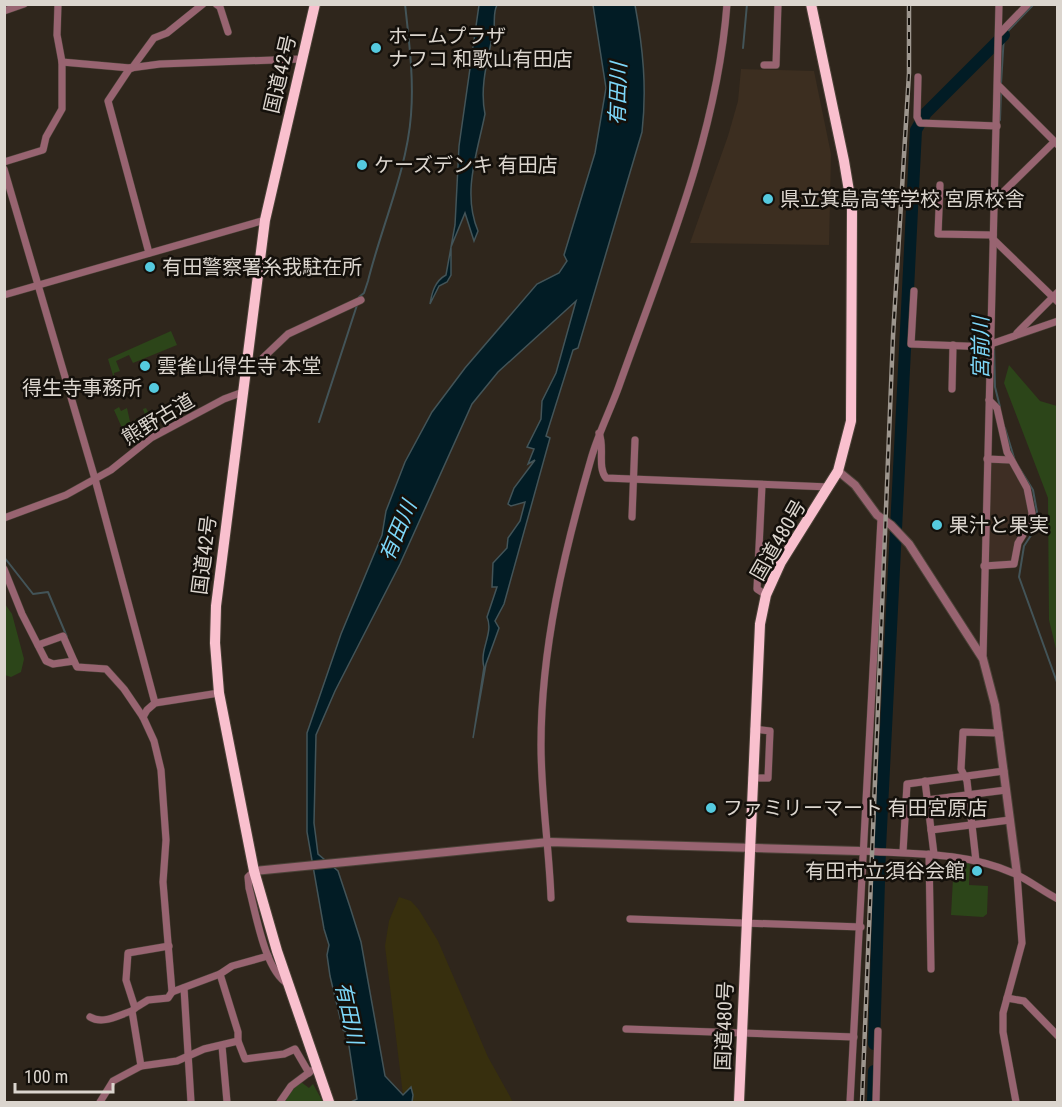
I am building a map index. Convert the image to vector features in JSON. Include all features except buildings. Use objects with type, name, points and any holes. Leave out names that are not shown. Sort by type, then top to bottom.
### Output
[{"type":"highway","name":"国道42号","points":[[315,4],[265,220],[216,606],[219,693],[254,871],[314,1069],[329,1102]]},
{"type":"highway","name":"国道480号","points":[[739,1102],[760,624],[766,595],[781,562],[838,471],[848,440],[852,401],[852,209],[811,4]]},
{"type":"street","points":[[4,162],[43,150],[46,137],[62,109],[62,62],[57,35],[58,4]]},
{"type":"street","points":[[149,253],[108,101],[154,38],[166,33],[204,4]]},
{"type":"street","points":[[216,4],[220,7],[228,32]]},
{"type":"street","points":[[551,898],[541,744],[546,658],[573,524],[600,433],[622,379],[702,143],[716,91],[727,4]]},
{"type":"street","points":[[764,65],[776,65],[778,4]]},
{"type":"street","points":[[983,659],[999,4]]},
{"type":"street","points":[[1000,33],[1028,4]]},
{"type":"street","points":[[4,11],[19,5]]},
{"type":"street","points":[[62,62],[131,68],[170,64],[302,59]]},
{"type":"street","points":[[918,77],[917,117],[920,123],[997,126]]},
{"type":"street","points":[[994,201],[1056,143],[998,85]]},
{"type":"street","points":[[4,169],[95,479],[155,703]]},
{"type":"street","points":[[940,185],[938,234],[993,237],[1056,297],[1015,335]]},
{"type":"street","points":[[4,295],[265,220]]},
{"type":"street","points":[[914,291],[911,344],[991,345],[1058,321]]},
{"type":"street","points":[[245,375],[288,334],[361,300]]},
{"type":"street","points":[[952,389],[953,345]]},
{"type":"street","name":"熊野古道","points":[[4,518],[66,495],[95,479],[151,438],[224,399],[243,392]]},
{"type":"street","points":[[984,566],[1014,564],[1018,543],[1032,518],[1027,488],[1010,460],[997,408],[989,400]]},
{"type":"street","points":[[600,433],[603,444],[603,475],[606,478],[829,487]]},
{"type":"street","points":[[632,517],[635,440]]},
{"type":"street","points":[[987,459],[1010,460]]},
{"type":"street","points":[[838,471],[851,480],[868,505],[898,532],[914,551],[983,659],[994,695],[1017,874],[1022,943],[1003,1013],[1003,1032],[1016,1102]]},
{"type":"street","points":[[762,485],[757,589],[766,595]]},
{"type":"street","points":[[850,1102],[881,519]]},
{"type":"street","points":[[4,569],[38,645],[50,664],[74,661]]},
{"type":"street","points":[[38,645],[63,636],[77,667],[101,668],[109,671],[143,717],[154,741],[161,770],[166,840],[163,882],[172,992],[168,998],[148,1000],[133,1009],[103,1020],[97,1021],[90,1017]]},
{"type":"street","points":[[143,717],[155,703],[219,693]]},
{"type":"street","points":[[752,778],[768,778],[770,730],[754,729]]},
{"type":"street","points":[[976,861],[969,795],[961,769],[963,732],[999,733]]},
{"type":"street","points":[[903,852],[906,786],[925,781],[1004,771]]},
{"type":"street","points":[[925,781],[932,854],[931,969]]},
{"type":"street","points":[[927,800],[1006,790]]},
{"type":"street","points":[[931,830],[1010,820]]},
{"type":"street","points":[[290,986],[279,979],[268,956],[249,888],[248,877],[254,871],[549,842],[903,852],[976,861],[1017,874],[1058,899]]},
{"type":"street","points":[[630,919],[861,927]]},
{"type":"street","points":[[141,1066],[133,1009],[126,980],[128,953],[169,946]]},
{"type":"street","points":[[172,992],[220,974],[232,966],[268,956]]},
{"type":"street","points":[[220,974],[245,1059],[284,1054],[295,1049],[314,1069],[291,1086],[280,1102]]},
{"type":"street","points":[[184,988],[191,1102]]},
{"type":"street","points":[[1007,998],[1024,1001],[1058,1036]]},
{"type":"street","points":[[626,1029],[854,1037]]},
{"type":"street","points":[[876,1102],[878,1031]]},
{"type":"street","points":[[100,1102],[113,1081],[121,1074],[141,1066],[188,1056],[204,1048],[238,1041]]},
{"type":"street","points":[[222,1046],[226,1102]]},
{"type":"shaded area","name":"県立箕島高等学校 宮原校舎","points":[[741,69],[814,71],[831,154],[829,245],[690,243],[728,136],[738,101]]},
{"type":"shaded area","points":[[989,462],[1009,462],[1023,482],[1030,514],[1014,561],[989,564]]},
{"type":"green space","points":[[171,331],[177,345],[133,363],[129,355],[116,361],[120,371],[114,373],[116,385],[108,359]]},
{"type":"green space","points":[[1009,365],[1040,401],[1057,406],[1057,653],[1049,620],[1048,498],[1004,383]]},
{"type":"green space","points":[[119,407],[121,411],[127,408],[131,426],[124,431],[131,448],[114,410]]},
{"type":"green space","points":[[146,408],[148,412],[151,410],[160,429],[151,434],[143,409]]},
{"type":"green space","points":[[142,418],[149,436],[144,439],[135,423],[135,419]]},
{"type":"green space","points":[[5,604],[12,614],[24,659],[21,672],[11,677],[5,675]]},
{"type":"green space","points":[[954,860],[970,862],[969,885],[988,886],[987,914],[983,917],[951,915]]},
{"type":"green space","points":[[301,1082],[309,1088],[313,1084],[323,1102],[285,1102],[291,1090]]},
{"type":"sand","points":[[399,897],[411,901],[419,910],[438,941],[488,1057],[513,1102],[391,1102],[403,1095],[385,946],[389,921]]},
{"type":"water","points":[[479,5],[497,5],[484,81],[485,114],[472,173],[471,202],[478,231],[474,241],[465,213],[451,247],[455,225],[459,146]]},
{"type":"water","name":"有田川","points":[[593,5],[635,5],[643,68],[642,132],[578,348],[573,350],[546,436],[550,438],[504,604],[495,621],[499,628],[486,664],[473,738],[484,667],[483,654],[489,629],[487,617],[497,587],[492,587],[493,563],[507,548],[508,538],[520,521],[525,502],[511,506],[508,504],[514,488],[535,460],[528,464],[534,449],[527,447],[541,419],[542,401],[556,373],[576,301],[498,372],[472,404],[400,564],[335,691],[316,735],[314,823],[318,854],[338,871],[361,942],[385,1076],[403,1095],[411,1087],[413,1095],[412,1102],[351,1102],[357,1099],[347,1033],[343,1030],[330,976],[327,955],[329,945],[324,929],[307,832],[307,733],[341,634],[382,535],[386,511],[405,462],[432,412],[465,368],[537,284],[559,273],[567,261],[564,255],[595,153],[606,88]]},
{"type":"water","points":[[451,247],[451,275],[447,282],[439,286],[430,304],[435,287],[446,275]]},
{"type":"waterway","points":[[359,297],[364,293],[368,281],[399,178],[409,136],[412,87],[405,4]]},
{"type":"waterway","points":[[743,48],[747,4]]},
{"type":"waterway","name":"宮前川","points":[[1001,84],[1004,35],[1034,4]]},
{"type":"waterway","points":[[874,1044],[880,848],[916,130],[926,113],[1004,35]]},
{"type":"waterway","name":"宮前川","points":[[1000,120],[1001,90]]},
{"type":"waterway","points":[[319,422],[357,305]]},
{"type":"waterway","name":"宮前川","points":[[994,345],[995,387],[1000,407]]},
{"type":"waterway","name":"宮前川","points":[[1005,428],[1015,461],[1033,490],[1039,523],[1024,546],[1019,577],[1058,685]]},
{"type":"waterway","points":[[4,557],[33,594],[48,592],[67,637]]},
{"type":"waterway","points":[[873,1102],[874,1071]]},
{"type":"railway","points":[[862,1102],[893,336],[909,73],[909,4]]},
{"type":"place","name":"ホームプラザ ナフコ 和歌山有田店","points":[[376,48]]},
{"type":"place","name":"ケーズデンキ 有田店","points":[[362,165]]},
{"type":"place","name":"県立箕島高等学校 宮原校舎","points":[[768,199]]},
{"type":"place","name":"有田警察署糸我駐在所","points":[[150,267]]},
{"type":"place","name":"雲雀山得生寺 本堂","points":[[145,366]]},
{"type":"place","name":"得生寺事務所","points":[[154,388]]},
{"type":"place","name":"果汁と果実","points":[[937,525]]},
{"type":"place","name":"ファミリーマート 有田宮原店","points":[[711,808]]},
{"type":"place","name":"有田市立須谷会館","points":[[977,871]]}]
